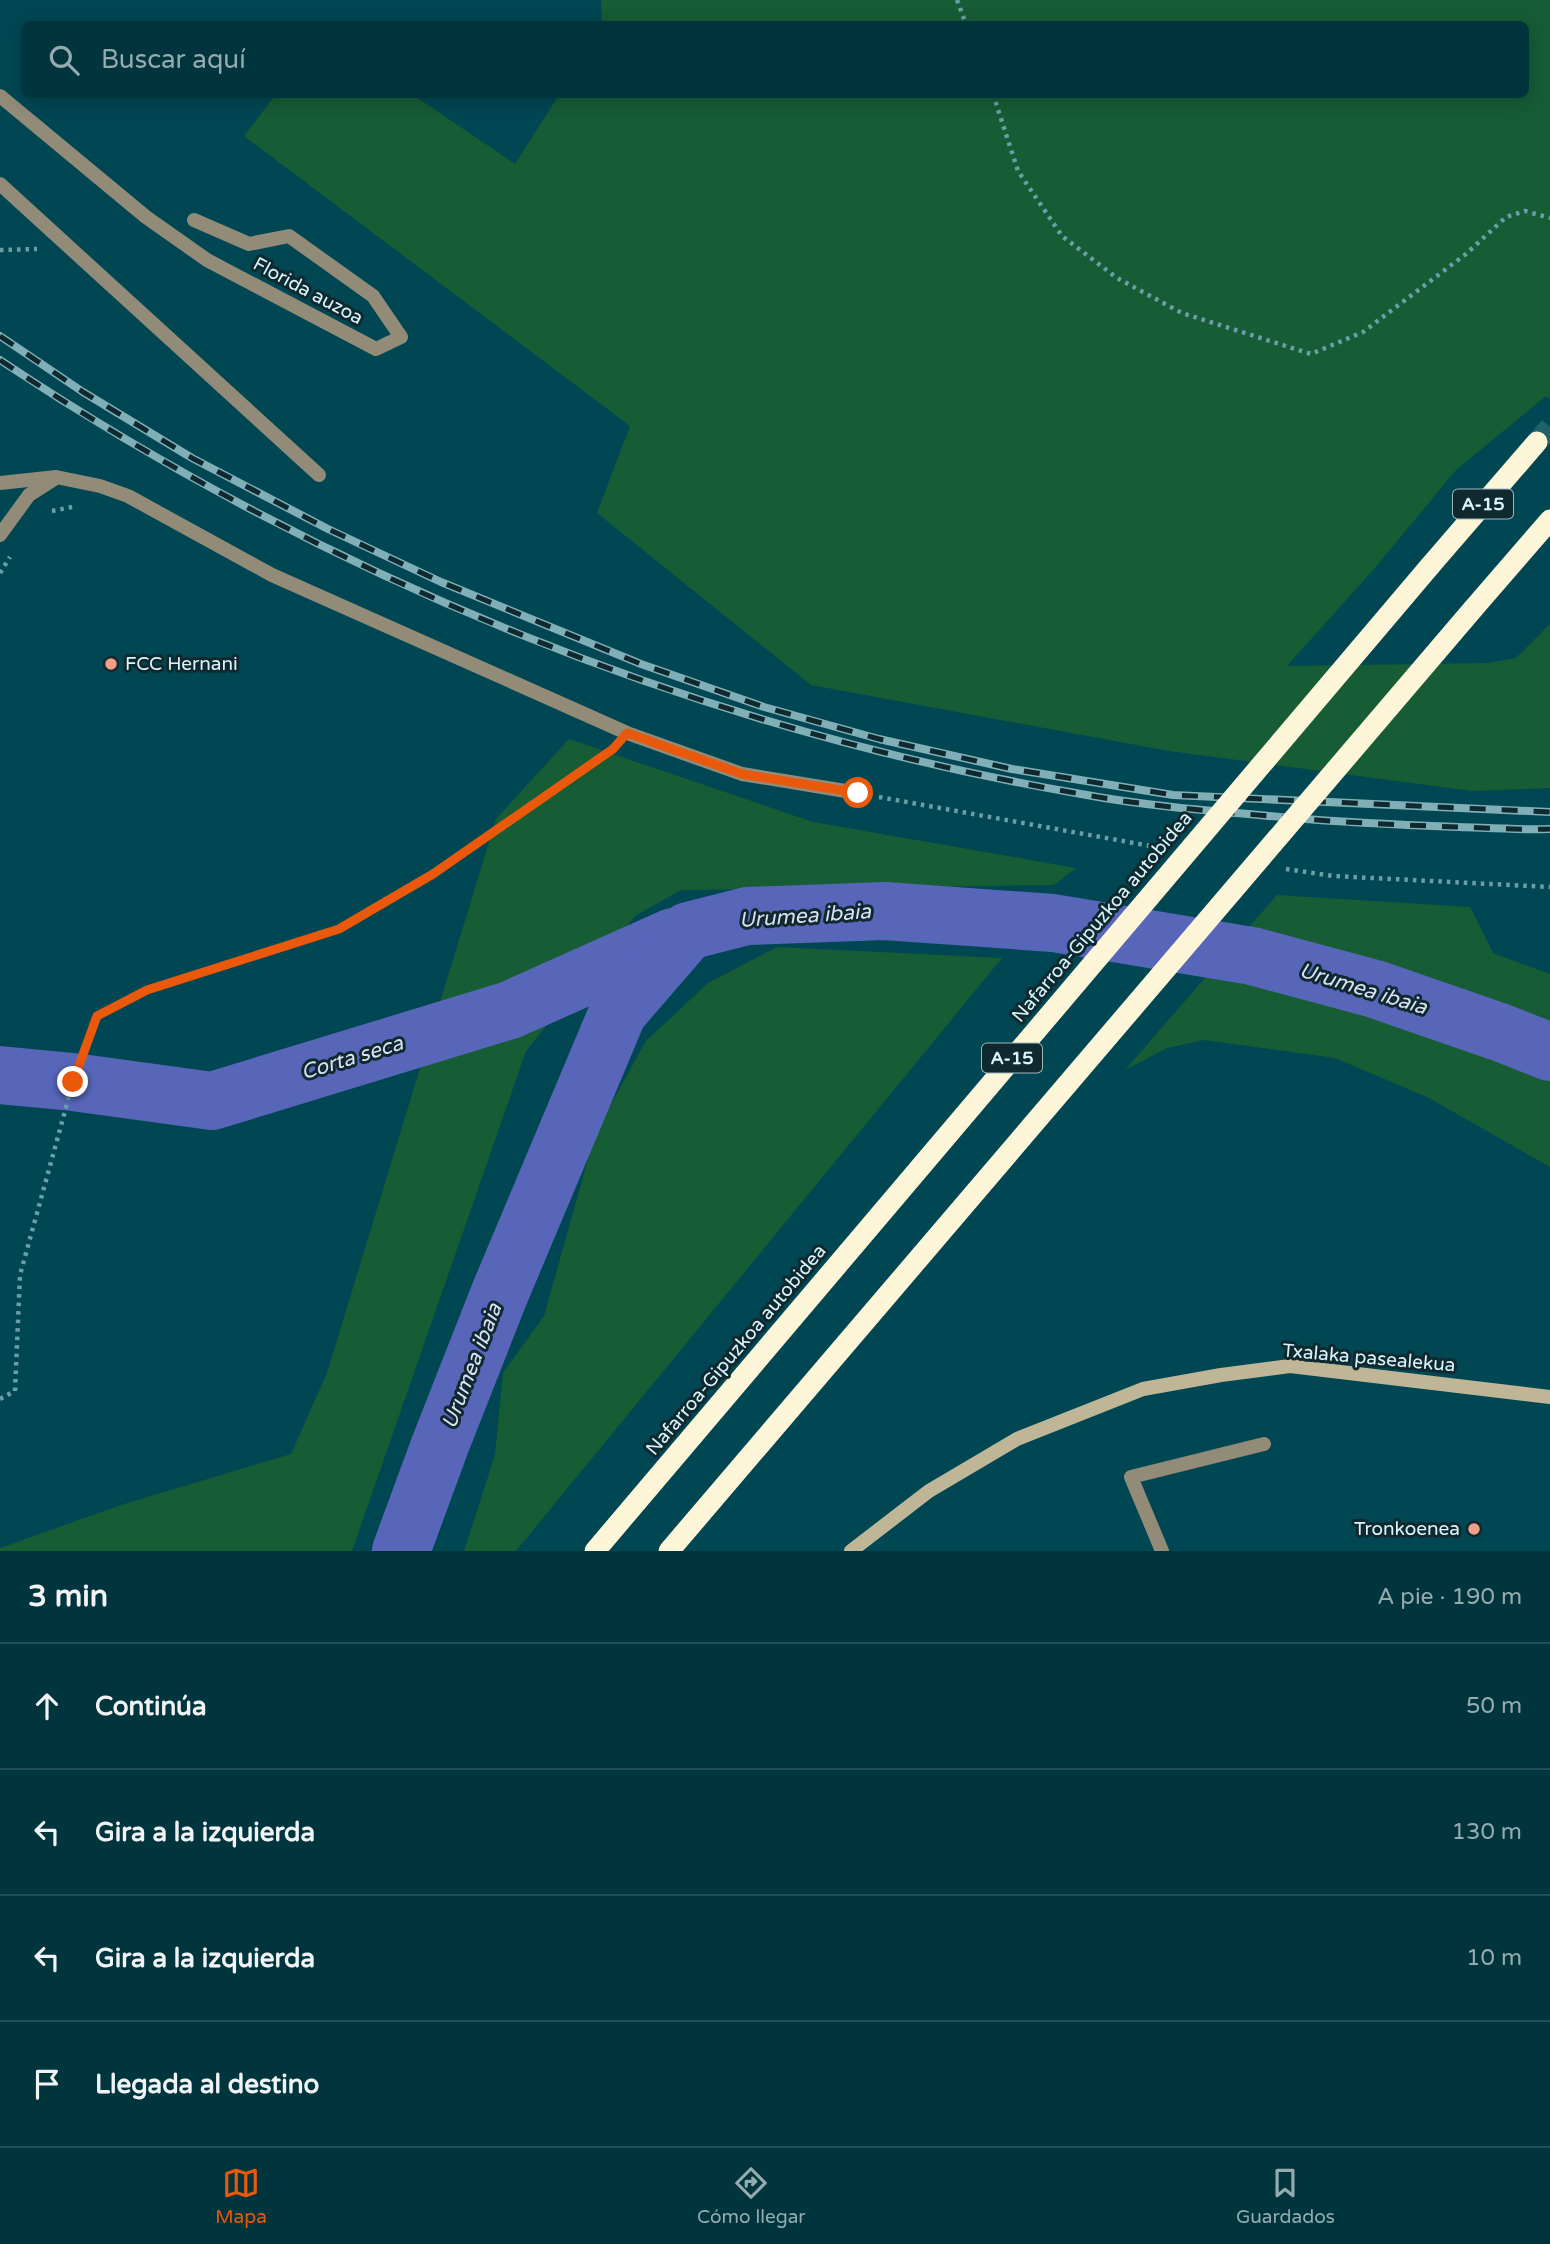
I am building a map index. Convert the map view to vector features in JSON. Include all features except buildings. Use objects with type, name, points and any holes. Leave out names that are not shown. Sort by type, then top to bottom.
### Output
[{"type":"highway","name":"Nafarroa-Gipuzkoa autobidea","points":[[595,1551],[1537,442]]},
{"type":"highway","name":"A-15","points":[[669,1551],[1550,520]]},
{"type":"main road","name":"Txalaka pasealekua","points":[[851,1551],[929,1491],[1017,1439],[1143,1389],[1290,1366],[1550,1397]]},
{"type":"street","name":"Florida auzoa","points":[[0,96],[146,217],[207,260],[376,349],[401,337],[373,296],[289,236],[249,244],[194,219]]},
{"type":"street","points":[[0,184],[319,475]]},
{"type":"street","points":[[0,483],[56,477],[90,483],[128,496],[272,575],[627,733],[742,774],[858,793]]},
{"type":"street","points":[[0,535],[29,495],[56,477]]},
{"type":"street","points":[[1163,1551],[1131,1477],[1264,1444]]},
{"type":"path","points":[[957,0],[965,21]]},
{"type":"path","points":[[994,98],[1018,171],[1062,236],[1117,278],[1182,313],[1311,354],[1363,332],[1466,254],[1506,217],[1525,211],[1550,218]]},
{"type":"path","points":[[0,250],[38,249]]},
{"type":"path","points":[[0,1399],[15,1391],[20,1275],[73,1082],[97,1016],[147,990],[339,929],[433,874],[613,749],[627,733]]},
{"type":"green space","points":[[601,0],[1550,0],[1550,399],[1546,396],[1456,470],[1374,569],[1287,666],[1488,663],[1516,658],[1550,624],[1550,788],[1472,791],[1169,751],[811,685],[597,513],[630,426],[244,136],[273,98],[417,98],[515,164],[557,98],[1529,98],[1529,21],[602,21]]},
{"type":"green space","points":[[569,739],[813,822],[1076,868],[1054,885],[681,890],[635,916],[526,1051],[352,1551],[0,1551],[0,1548],[121,1505],[291,1454],[327,1373],[496,819]]},
{"type":"green space","points":[[1277,895],[1470,907],[1493,953],[1550,974],[1550,1167],[1429,1098],[1335,1058],[1204,1040],[1167,1048],[1125,1070]]},
{"type":"green space","points":[[777,947],[1002,958],[516,1551],[464,1551],[495,1455],[503,1373],[544,1316],[596,1131],[646,1041],[708,983]]},
{"type":"waterway","name":"Urumea ibaia","points":[[401,1551],[499,1295],[618,1012],[688,931],[747,916],[885,911],[1053,923],[1252,956],[1375,989],[1550,1052]]},
{"type":"waterway","name":"Corta seca","points":[[0,1075],[212,1101],[510,1010],[673,937]]},
{"type":"tunnel","points":[[1537,442],[1550,427]]},
{"type":"railway","points":[[0,336],[83,392],[192,458],[328,529],[441,582],[641,664],[764,707],[879,739],[1012,769],[1173,795],[1550,812]]},
{"type":"railway","points":[[0,360],[124,438],[252,510],[384,575],[518,634],[656,685],[796,729],[937,765],[1134,802],[1335,821],[1550,829]]},
{"type":"place","name":"FCC Hernani","points":[[111,664]]},
{"type":"place","name":"Tronkoenea","points":[[1474,1529]]},
{"type":"route","points":[[73,1082],[97,1016],[147,990],[339,929],[433,874],[613,749],[627,733],[742,774],[858,793]]}]
